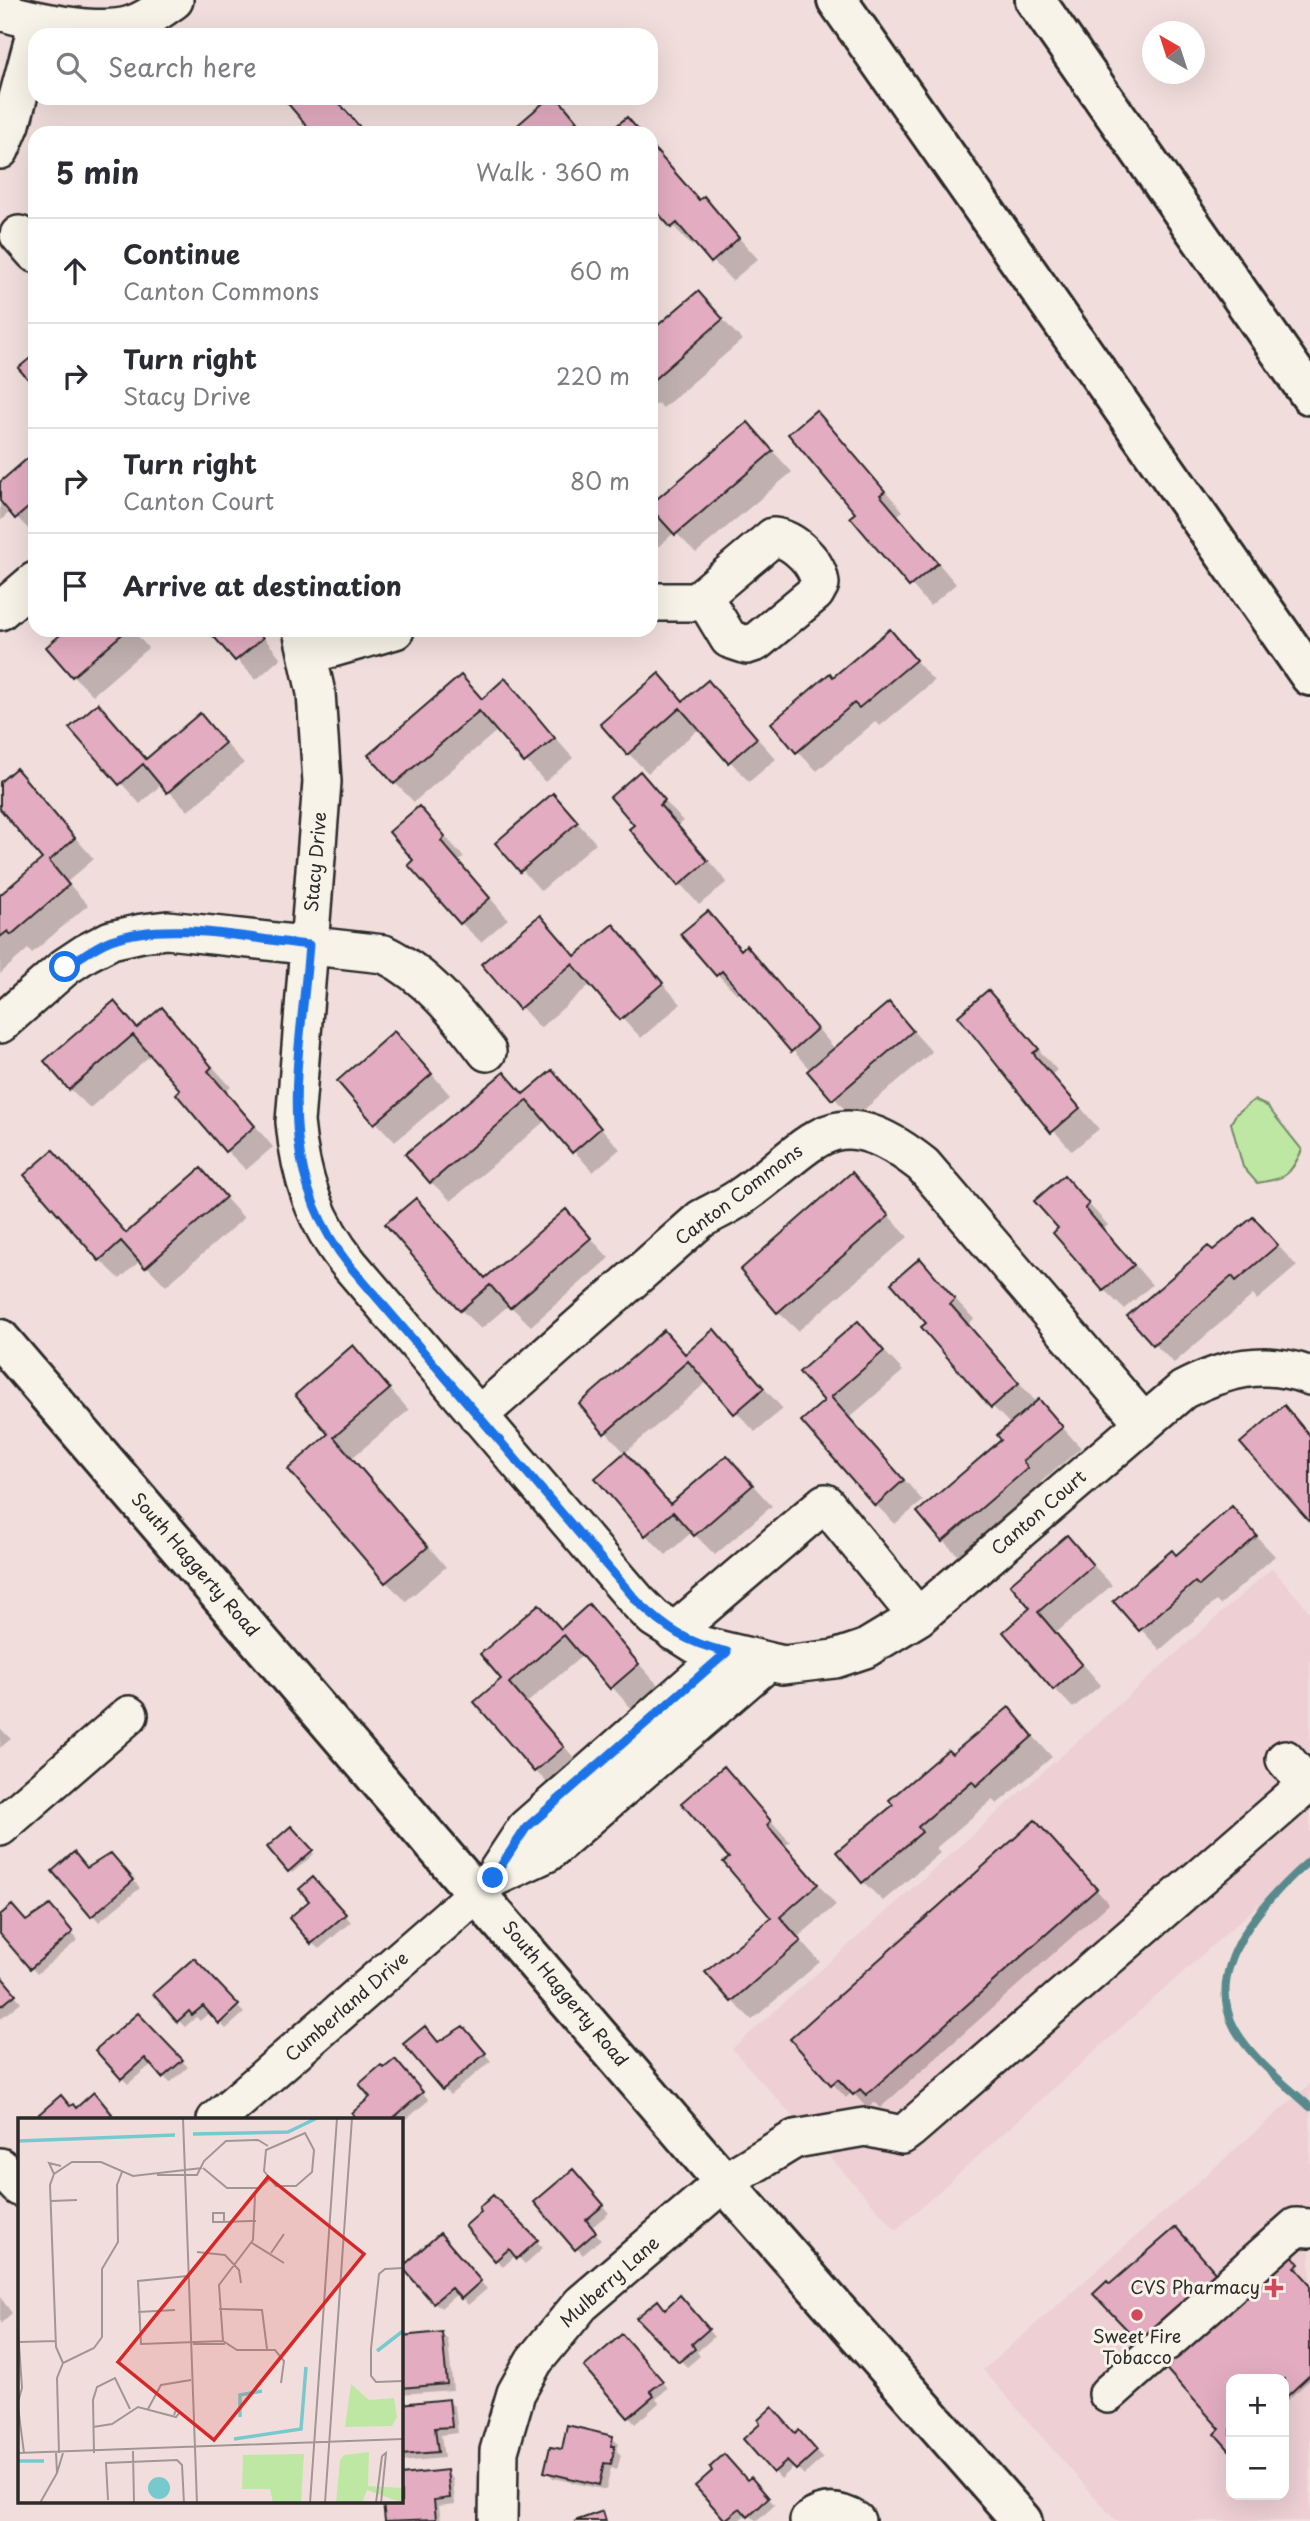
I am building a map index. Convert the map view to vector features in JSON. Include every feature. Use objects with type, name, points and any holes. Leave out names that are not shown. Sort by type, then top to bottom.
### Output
[{"type":"main road","points":[[836,0],[1310,676]]},
{"type":"main road","points":[[1035,0],[1310,395]]},
{"type":"main road","name":"South Haggerty Road","points":[[2,1346],[485,1885],[724,2182],[1021,2521]]},
{"type":"street","points":[[0,10],[38,23],[109,28],[130,25],[174,0]]},
{"type":"street","points":[[37,28],[38,23]]},
{"type":"street","points":[[0,150],[11,124],[28,60]]},
{"type":"street","points":[[0,611],[28,587]]},
{"type":"street","points":[[658,602],[704,602]]},
{"type":"street","name":"Stacy Drive","points":[[342,637],[305,642],[316,693],[322,782],[295,1122],[302,1174],[310,1198],[320,1222],[346,1261],[478,1416],[552,1520],[637,1601],[674,1632],[695,1644],[727,1652]]},
{"type":"street","points":[[0,1024],[65,967],[116,939],[167,930],[384,954],[410,967],[487,1052]]},
{"type":"street","name":"Canton Commons","points":[[478,1416],[701,1219],[740,1197],[809,1142],[840,1130],[864,1132],[885,1139],[923,1166],[1144,1423]]},
{"type":"street","name":"Canton Court","points":[[727,1652],[768,1662],[802,1665],[835,1660],[865,1649],[918,1617],[1183,1390],[1213,1374],[1246,1367],[1273,1367],[1310,1376]]},
{"type":"street","points":[[674,1632],[825,1503],[918,1617]]},
{"type":"street","points":[[485,1885],[547,1853],[585,1798],[727,1652]]},
{"type":"street","points":[[585,1798],[768,1662]]},
{"type":"street","points":[[0,1827],[129,1715]]},
{"type":"street","name":"Mulberry Lane","points":[[498,2521],[499,2451],[516,2393],[534,2361],[581,2304],[724,2182],[795,2140],[865,2127],[902,2135],[1300,1776]]},
{"type":"street","name":"Cumberland Drive","points":[[218,2118],[485,1885]]},
{"type":"street","points":[[0,2167],[18,2186]]},
{"type":"street","points":[[1108,2395],[1303,2228]]},
{"type":"street","points":[[809,2521],[831,2512],[846,2515],[856,2521]]},
{"type":"shaded area","points":[[1272,1568],[1310,1612],[1310,1858],[896,2230],[732,2049]]},
{"type":"shaded area","points":[[1310,2084],[1310,2521],[1116,2521],[983,2370]]},
{"type":"green space","points":[[1254,1100],[1267,1106],[1302,1150],[1286,1175],[1257,1183],[1243,1167],[1231,1123],[1236,1114]]},
{"type":"building","points":[[289,105],[341,105],[359,126],[307,126]]},
{"type":"building","points":[[541,105],[564,105],[577,121],[571,126],[516,126]]},
{"type":"building","points":[[627,117],[635,126],[616,126]]},
{"type":"building","points":[[658,153],[699,200],[704,196],[739,238],[711,263],[677,223],[671,228],[658,213]]},
{"type":"building","points":[[698,291],[723,319],[658,376],[658,325]]},
{"type":"building","points":[[28,360],[28,379],[18,368]]},
{"type":"building","points":[[816,410],[885,491],[880,495],[938,563],[909,587],[850,517],[855,513],[788,434]]},
{"type":"building","points":[[748,422],[773,451],[675,535],[658,516],[658,498]]},
{"type":"building","points":[[28,458],[28,508],[15,519],[0,501],[0,482]]},
{"type":"building","points":[[890,629],[916,660],[859,708],[854,703],[796,753],[771,723],[830,673],[833,677]]},
{"type":"building","points":[[58,637],[119,637],[72,677],[46,647]]},
{"type":"building","points":[[214,637],[263,638],[235,661]]},
{"type":"building","points":[[659,673],[683,701],[708,680],[757,738],[728,763],[680,708],[627,755],[600,724]]},
{"type":"building","points":[[461,675],[482,699],[505,678],[555,738],[524,763],[479,711],[394,784],[368,755]]},
{"type":"building","points":[[98,703],[146,759],[200,713],[225,743],[167,793],[143,764],[119,785],[69,728]]},
{"type":"building","points":[[16,768],[75,838],[49,861],[69,885],[11,935],[8,931],[0,937],[0,895],[42,859],[0,809],[0,782]]},
{"type":"building","points":[[640,771],[665,800],[660,805],[708,861],[678,886],[629,829],[634,825],[610,797]]},
{"type":"building","points":[[553,793],[578,822],[520,872],[495,843]]},
{"type":"building","points":[[419,806],[445,836],[441,841],[490,898],[460,924],[408,865],[413,860],[389,832]]},
{"type":"building","points":[[708,911],[741,950],[746,945],[817,1029],[791,1052],[722,971],[716,976],[680,934]]},
{"type":"building","points":[[540,915],[575,956],[613,924],[663,983],[620,1020],[572,964],[519,1009],[481,964]]},
{"type":"building","points":[[988,990],[1039,1049],[1033,1053],[1080,1108],[1051,1133],[958,1016]]},
{"type":"building","points":[[114,1001],[137,1028],[162,1007],[212,1067],[208,1071],[255,1126],[225,1152],[176,1094],[180,1090],[133,1035],[69,1090],[44,1061]]},
{"type":"building","points":[[889,1002],[913,1031],[832,1100],[807,1071]]},
{"type":"building","points":[[394,1031],[432,1074],[374,1124],[337,1081]]},
{"type":"building","points":[[552,1070],[601,1128],[572,1153],[527,1100],[430,1183],[405,1154],[504,1072],[523,1094]]},
{"type":"building","points":[[53,1150],[126,1233],[201,1168],[226,1197],[145,1268],[121,1241],[99,1261],[24,1175]]},
{"type":"building","points":[[852,1172],[889,1216],[777,1313],[740,1270]]},
{"type":"building","points":[[1064,1175],[1089,1204],[1085,1208],[1134,1265],[1103,1291],[1053,1233],[1058,1228],[1034,1201]]},
{"type":"building","points":[[416,1198],[485,1278],[566,1209],[591,1238],[510,1308],[490,1285],[460,1311],[385,1224]]},
{"type":"building","points":[[1253,1217],[1278,1245],[1236,1281],[1232,1276],[1153,1345],[1127,1316],[1208,1246],[1213,1250]]},
{"type":"building","points":[[920,1258],[955,1299],[950,1304],[1019,1383],[991,1408],[921,1327],[926,1323],[891,1283]]},
{"type":"building","points":[[858,1321],[884,1351],[831,1397],[904,1480],[875,1506],[801,1421],[824,1401],[799,1372]]},
{"type":"building","points":[[714,1329],[764,1388],[734,1414],[688,1361],[604,1434],[579,1404],[664,1330],[685,1354]]},
{"type":"building","points":[[353,1345],[390,1389],[334,1437],[428,1547],[385,1583],[288,1469],[328,1434],[295,1395]]},
{"type":"building","points":[[1039,1399],[1063,1427],[1023,1461],[1028,1468],[942,1542],[917,1512],[1001,1440],[997,1435]]},
{"type":"building","points":[[1284,1405],[1310,1436],[1310,1522],[1240,1443]]},
{"type":"building","points":[[625,1452],[670,1504],[727,1455],[753,1485],[694,1536],[673,1512],[645,1536],[595,1478]]},
{"type":"building","points":[[1232,1506],[1257,1536],[1199,1586],[1195,1582],[1139,1631],[1113,1601],[1172,1550],[1176,1555]]},
{"type":"building","points":[[1067,1535],[1093,1565],[1038,1612],[1082,1664],[1053,1690],[1003,1632],[1030,1608],[1010,1584]]},
{"type":"building","points":[[539,1604],[561,1629],[589,1604],[639,1664],[610,1689],[564,1635],[509,1683],[564,1747],[534,1772],[474,1702],[501,1679],[480,1654]]},
{"type":"building","points":[[1009,1707],[1033,1736],[976,1786],[972,1781],[918,1827],[922,1832],[862,1883],[836,1852],[893,1805],[889,1800],[932,1763],[948,1750],[952,1754]]},
{"type":"building","points":[[724,1766],[771,1821],[767,1825],[818,1884],[780,1917],[801,1941],[731,2002],[705,1972],[771,1918],[723,1862],[729,1858],[681,1803]]},
{"type":"building","points":[[1035,1820],[1097,1889],[866,2095],[860,2089],[853,2095],[838,2079],[831,2085],[790,2039]]},
{"type":"building","points":[[291,1826],[313,1850],[288,1872],[267,1847]]},
{"type":"building","points":[[74,1852],[87,1868],[111,1853],[134,1880],[91,1917],[52,1871]]},
{"type":"building","points":[[313,1877],[346,1914],[311,1944],[289,1918],[309,1901],[299,1889]]},
{"type":"building","points":[[12,1905],[26,1921],[50,1905],[73,1932],[30,1969],[0,1934],[0,1915]]},
{"type":"building","points":[[194,1958],[239,2005],[219,2024],[203,2006],[192,2015],[189,2011],[177,2022],[153,1994]]},
{"type":"building","points":[[0,1975],[16,1994],[0,2007]]},
{"type":"building","points":[[138,2013],[183,2060],[162,2078],[145,2058],[121,2079],[95,2050]]},
{"type":"building","points":[[425,2026],[438,2042],[463,2026],[486,2053],[442,2090],[403,2044]]},
{"type":"building","points":[[395,2059],[423,2092],[393,2118],[356,2118],[352,2113],[370,2097],[359,2084],[381,2065],[384,2068]]},
{"type":"building","points":[[94,2092],[112,2114],[107,2118],[42,2118],[39,2114],[61,2095],[70,2106],[73,2104],[76,2108]]},
{"type":"building","points":[[573,2169],[604,2205],[586,2220],[596,2232],[575,2250],[534,2202]]},
{"type":"building","points":[[493,2195],[538,2240],[517,2259],[509,2249],[495,2261],[465,2226],[481,2212],[479,2208]]},
{"type":"building","points":[[1176,2227],[1216,2273],[1138,2341],[1093,2294],[1107,2281],[1110,2284]]},
{"type":"building","points":[[440,2233],[481,2281],[461,2299],[451,2288],[433,2303],[402,2267]]},
{"type":"building","name":"CVS Pharmacy","points":[[1291,2254],[1299,2264],[1295,2267],[1310,2284],[1310,2375],[1289,2394],[1289,2374],[1226,2374],[1226,2446],[1215,2434],[1220,2429],[1160,2362]]},
{"type":"building","points":[[680,2295],[709,2329],[692,2344],[695,2349],[679,2362],[636,2318],[658,2300],[665,2309]]},
{"type":"building","points":[[442,2332],[447,2384],[402,2388],[402,2336]]},
{"type":"building","points":[[622,2334],[663,2381],[650,2391],[654,2396],[628,2418],[584,2367]]},
{"type":"building","points":[[449,2399],[452,2427],[435,2428],[438,2452],[402,2455],[402,2404]]},
{"type":"building","points":[[772,2407],[795,2433],[799,2430],[817,2451],[796,2470],[787,2461],[773,2473],[743,2439],[760,2424],[758,2420]]},
{"type":"building","points":[[567,2425],[613,2436],[611,2446],[615,2446],[611,2464],[604,2463],[599,2485],[544,2472],[550,2447],[562,2449]]},
{"type":"building","points":[[724,2454],[747,2480],[751,2477],[769,2498],[748,2517],[740,2508],[725,2520],[695,2486],[712,2471],[710,2467]]},
{"type":"building","points":[[447,2470],[450,2498],[434,2500],[436,2519],[385,2521],[383,2504],[402,2504],[402,2475]]},
{"type":"building","points":[[603,2511],[606,2521],[575,2521]]},
{"type":"waterway","points":[[1310,1860],[1258,1914],[1232,1958],[1226,1982],[1227,2005],[1235,2029],[1242,2040],[1270,2071],[1310,2107]]},
{"type":"place","name":"CVS Pharmacy","points":[[1274,2288]]},
{"type":"place","name":"Sweet Fire Tobacco","points":[[1137,2315]]},
{"type":"route","points":[[65,967],[111,940],[167,930],[309,945],[295,1122],[302,1174],[320,1222],[349,1265],[637,1601],[654,1618],[695,1644],[727,1652],[526,1828],[493,1878]]}]
